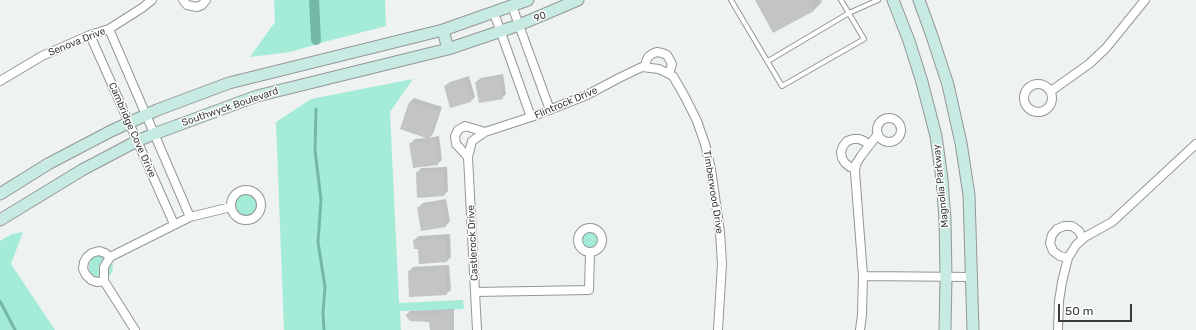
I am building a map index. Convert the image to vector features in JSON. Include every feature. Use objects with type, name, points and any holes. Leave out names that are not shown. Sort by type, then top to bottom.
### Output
[{"type":"street","name":"Senova Drive","points":[[0,81],[42,56],[90,35],[109,29],[152,0]]},
{"type":"street","points":[[183,0],[187,5],[197,7],[202,5],[206,0]]},
{"type":"street","name":"90","points":[[494,13],[528,0]]},
{"type":"street","name":"90","points":[[500,32],[578,0]]},
{"type":"street","name":"Magnolia Parkway","points":[[893,0],[922,82],[936,136],[942,179],[946,277],[945,330]]},
{"type":"street","points":[[919,0],[948,85],[961,143],[969,195],[973,330]]},
{"type":"street","points":[[1051,91],[1089,64],[1106,48],[1146,0]]},
{"type":"street","points":[[512,6],[550,110]]},
{"type":"street","points":[[494,13],[531,117]]},
{"type":"street","name":"Southwyck Boulevard","points":[[0,194],[48,164],[129,122],[230,82],[443,30],[494,13]]},
{"type":"street","name":"Cambridge Cove Drive","points":[[109,29],[190,217]]},
{"type":"street","points":[[443,30],[448,49]]},
{"type":"street","name":"Southwyck Boulevard","points":[[0,220],[82,170],[137,141],[154,134],[257,96],[448,49],[500,32]]},
{"type":"street","name":"Cambridge Cove Drive","points":[[90,35],[174,224]]},
{"type":"street","points":[[646,68],[648,57],[657,52],[662,53],[667,55],[672,64],[672,69],[669,74]]},
{"type":"street","name":"Flintrock Drive","points":[[472,141],[485,132],[531,117],[588,95],[642,67],[659,69]]},
{"type":"street","name":"Timberwood Drive","points":[[659,69],[673,76],[685,97],[697,121],[705,144],[711,170],[720,232],[722,264],[718,330]]},
{"type":"street","points":[[468,157],[456,144],[455,136],[458,130],[465,126],[485,132]]},
{"type":"street","points":[[860,330],[863,276],[855,168],[860,156],[878,134]]},
{"type":"street","points":[[855,168],[850,167],[842,158],[841,152],[843,146],[853,139],[859,139],[869,145]]},
{"type":"street","name":"Castlerock Drive","points":[[472,141],[468,157],[477,330]]},
{"type":"street","points":[[1058,330],[1059,301],[1062,282],[1068,258],[1076,245],[1083,239],[1112,222],[1196,144]]},
{"type":"street","points":[[135,330],[104,281],[104,267],[110,257],[190,217],[231,207]]},
{"type":"street","points":[[1068,258],[1060,256],[1053,251],[1050,243],[1052,235],[1057,229],[1064,226],[1072,226],[1079,231],[1083,239]]},
{"type":"street","points":[[104,281],[97,282],[91,280],[86,275],[84,262],[87,256],[99,251],[105,252],[110,257]]},
{"type":"street","points":[[476,292],[589,290],[590,252]]},
{"type":"street","points":[[863,276],[971,278]]},
{"type":"lane","points":[[731,0],[782,86],[864,39],[841,0]]},
{"type":"lane","points":[[768,61],[849,13],[878,0]]},
{"type":"green space","points":[[274,0],[385,0],[386,26],[290,52],[250,57],[275,22]]},
{"type":"green space","points":[[413,79],[390,112],[399,303],[463,300],[464,309],[400,311],[401,330],[284,330],[276,122],[311,99]]},
{"type":"green space","points":[[241,193],[251,193],[258,200],[258,210],[251,217],[241,217],[234,210],[234,200]]},
{"type":"green space","points":[[584,226],[594,226],[601,233],[601,243],[594,250],[584,250],[577,243],[577,233]]},
{"type":"green space","points":[[23,232],[11,264],[55,330],[0,330],[0,241],[12,234]]},
{"type":"green space","points":[[101,255],[110,258],[113,267],[110,276],[101,279],[92,276],[89,267],[92,258]]},
{"type":"building","points":[[755,0],[808,0],[814,11],[773,33]]},
{"type":"building","points":[[499,77],[503,99],[479,103],[475,82]]},
{"type":"building","points":[[465,80],[471,102],[450,108],[444,86]]},
{"type":"building","points":[[409,102],[438,111],[429,139],[400,129]]},
{"type":"building","points":[[435,140],[438,165],[413,168],[409,143]]},
{"type":"building","points":[[443,171],[444,196],[417,198],[416,172]]},
{"type":"building","points":[[442,203],[446,227],[421,231],[417,207]]},
{"type":"building","points":[[445,238],[447,262],[419,264],[418,249],[414,249],[413,240]]},
{"type":"building","points":[[445,269],[447,295],[409,297],[408,271]]},
{"type":"building","points":[[450,313],[450,330],[430,330],[429,322],[410,321],[405,315]]},
{"type":"waterway","points":[[314,0],[316,40]]},
{"type":"waterway","points":[[316,109],[315,150],[321,200],[318,242],[325,287],[323,313],[324,330]]},
{"type":"waterway","points":[[0,301],[15,330]]}]
